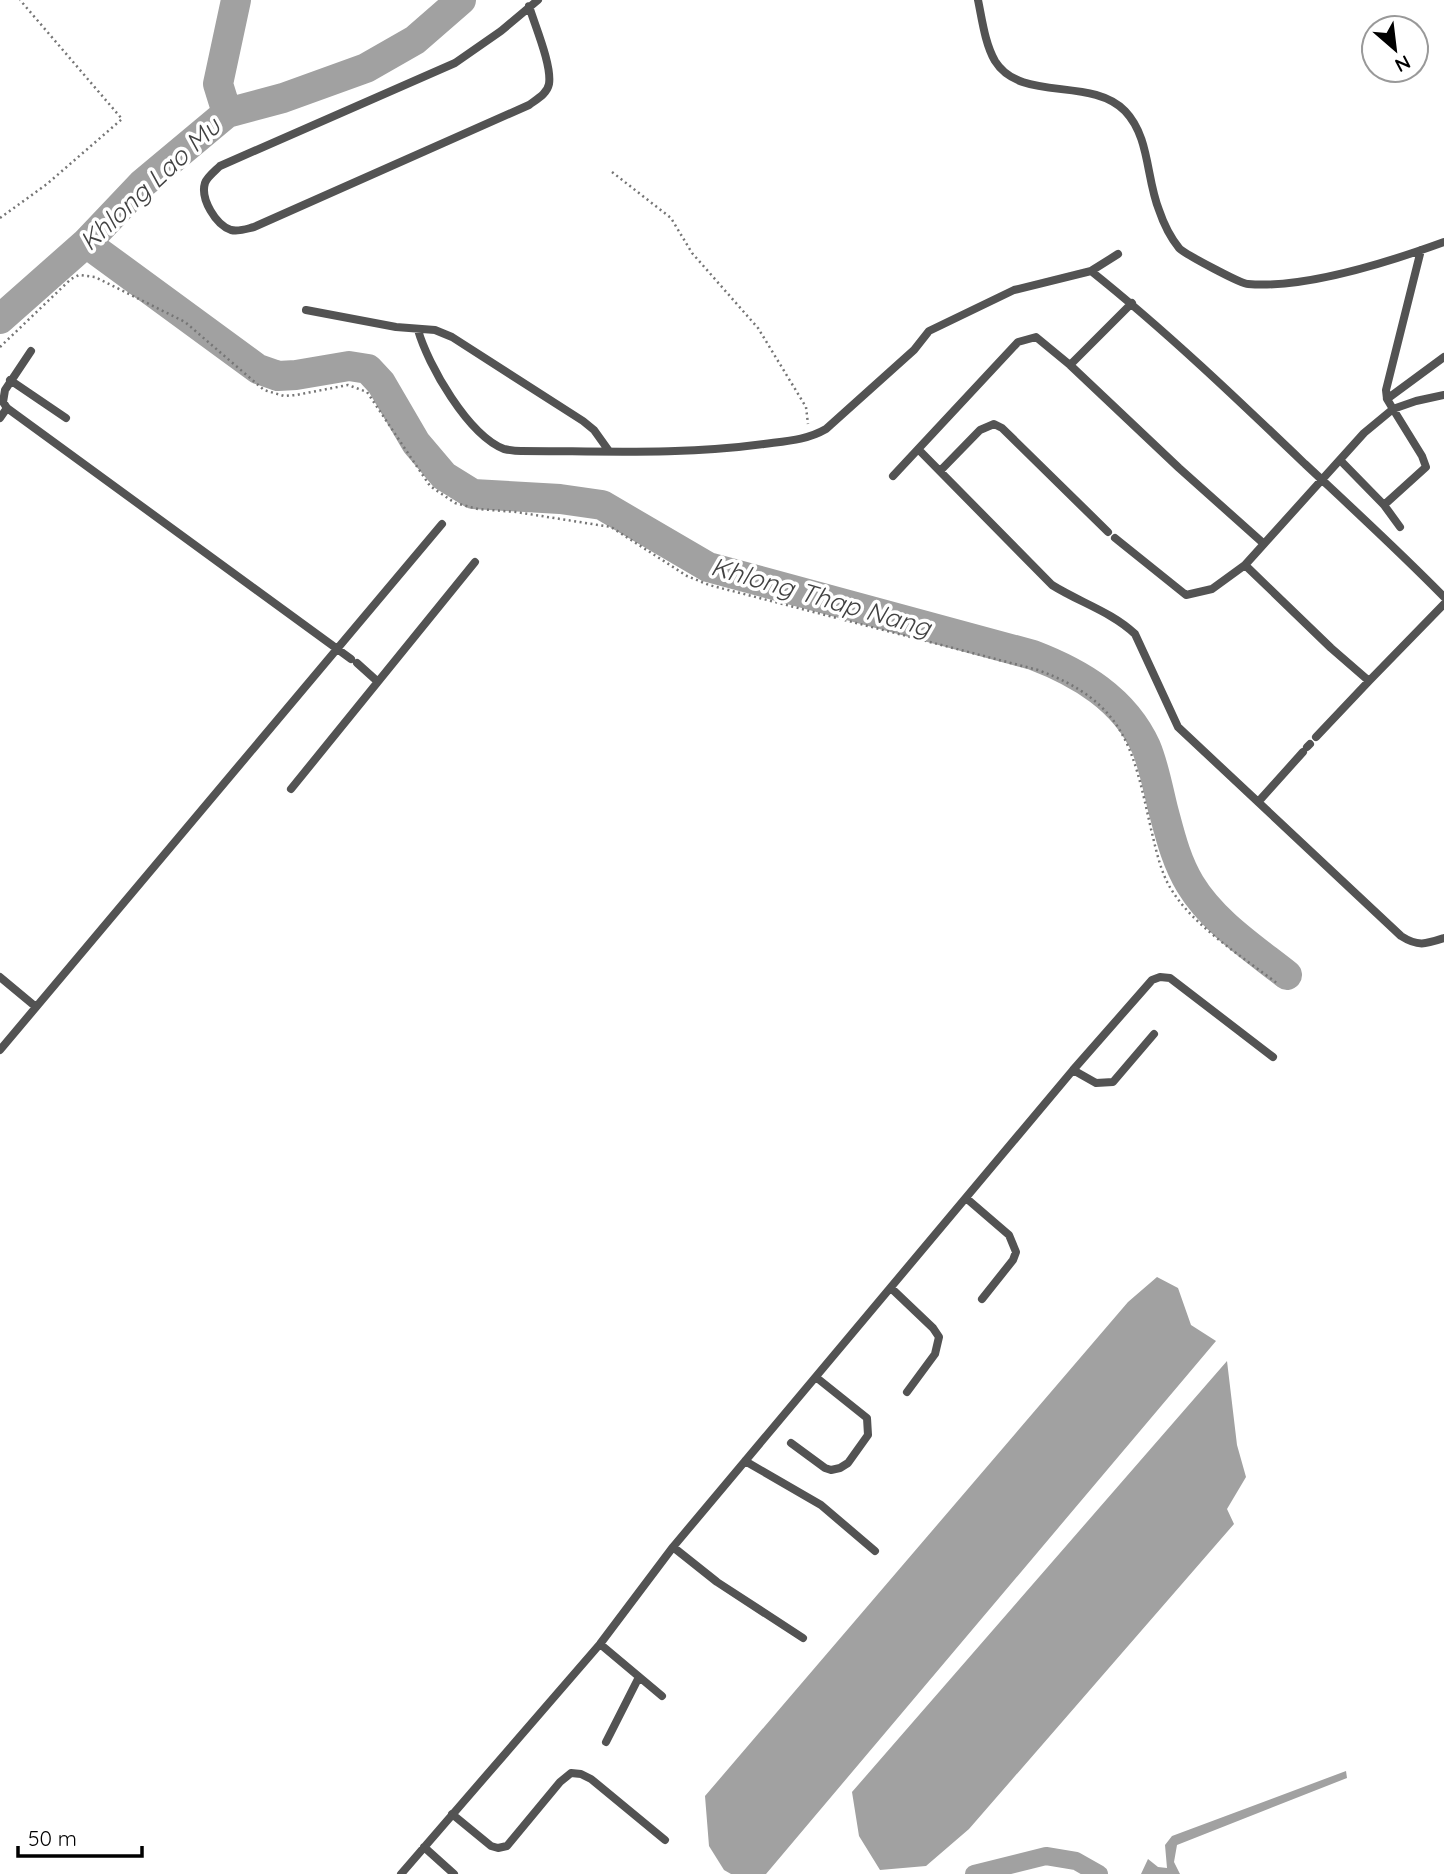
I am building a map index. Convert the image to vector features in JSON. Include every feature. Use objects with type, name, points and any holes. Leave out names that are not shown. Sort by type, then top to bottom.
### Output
[{"type":"lane","points":[[530,6],[548,69],[549,86],[529,104],[254,228],[239,231],[228,229],[217,221],[204,195],[205,181],[220,166],[455,63],[501,31],[530,6],[538,0]]},
{"type":"lane","points":[[978,0],[995,61],[1008,76],[1033,85],[1075,90],[1107,98],[1125,111],[1140,136],[1159,210],[1180,250],[1245,284],[1292,284],[1327,277],[1444,242]]},
{"type":"lane","points":[[1384,505],[1426,467],[1387,399],[1386,390],[1421,250]]},
{"type":"lane","points":[[418,330],[422,345],[451,398],[472,424],[503,449],[732,449],[810,438],[827,429],[914,350],[929,331],[1014,290],[1091,271],[1118,254]]},
{"type":"lane","points":[[1091,271],[1132,303],[1410,562],[1444,597]]},
{"type":"lane","points":[[1070,365],[1132,303]]},
{"type":"lane","points":[[306,310],[418,330],[435,330],[452,337],[583,421],[594,430],[609,451]]},
{"type":"lane","points":[[892,476],[1018,342],[1036,338],[1070,365],[1263,543]]},
{"type":"lane","points":[[31,351],[10,380],[3,398],[7,408],[338,648],[377,681]]},
{"type":"lane","points":[[1387,399],[1444,357]]},
{"type":"lane","points":[[10,380],[66,418]]},
{"type":"lane","points":[[940,471],[980,430],[994,424],[1002,428],[1111,535],[1186,594],[1212,589],[1245,565],[1364,433],[1393,409],[1444,396]]},
{"type":"lane","points":[[0,418],[7,408]]},
{"type":"lane","points":[[918,449],[1052,585],[1077,601],[1124,623],[1135,634],[1178,727],[1401,936],[1413,944],[1444,938]]},
{"type":"lane","points":[[1340,460],[1384,505],[1400,527]]},
{"type":"lane","points":[[0,1050],[442,524]]},
{"type":"lane","points":[[291,789],[475,562]]},
{"type":"lane","points":[[1245,565],[1331,648],[1370,681]]},
{"type":"lane","points":[[1259,801],[1444,604]]},
{"type":"lane","points":[[0,977],[36,1007]]},
{"type":"lane","points":[[401,1874],[600,1644],[673,1547],[1139,992],[1152,980],[1170,978],[1273,1057]]},
{"type":"lane","points":[[1073,1070],[1096,1083],[1113,1083],[1154,1034]]},
{"type":"lane","points":[[967,1198],[1009,1235],[1016,1252],[1013,1260],[982,1298]]},
{"type":"lane","points":[[891,1288],[939,1337],[935,1353],[906,1392]]},
{"type":"lane","points":[[791,1443],[831,1471],[848,1463],[868,1435],[867,1418],[817,1378]]},
{"type":"lane","points":[[745,1461],[821,1505],[875,1551]]},
{"type":"lane","points":[[673,1547],[716,1582],[803,1638]]},
{"type":"lane","points":[[600,1644],[662,1696]]},
{"type":"lane","points":[[606,1742],[639,1677]]},
{"type":"lane","points":[[452,1814],[491,1846],[507,1846],[560,1782],[570,1773],[581,1774],[591,1779],[665,1840]]},
{"type":"lane","points":[[424,1847],[454,1874]]},
{"type":"path","points":[[0,218],[47,184],[122,119],[20,0]]},
{"type":"path","points":[[612,172],[671,218],[692,253],[758,328],[806,407],[810,438]]},
{"type":"path","points":[[0,347],[71,279],[79,275],[95,277],[185,322],[264,390],[284,396],[348,385],[367,392],[430,486],[455,503],[478,509],[516,512],[611,527],[687,576],[709,585],[1013,663],[1062,679],[1101,707],[1126,738],[1138,771],[1162,870],[1180,902],[1211,932],[1278,984]]},
{"type":"shaded area","points":[[1157,1277],[1178,1288],[1191,1325],[1216,1341],[766,1874],[731,1874],[724,1870],[709,1846],[705,1796],[1128,1302]]},
{"type":"shaded area","points":[[1227,1361],[1237,1445],[1246,1477],[1227,1509],[1234,1524],[969,1829],[926,1866],[880,1870],[859,1836],[852,1792]]},
{"type":"shaded area","points":[[1346,1771],[1347,1778],[1177,1845],[1174,1862],[1180,1874],[1141,1874],[1148,1859],[1158,1867],[1167,1868],[1165,1845],[1172,1836]]},
{"type":"waterway","points":[[227,113],[218,84],[236,0]]},
{"type":"waterway","name":"Khlong Lao Mu","points":[[0,319],[86,243],[142,184],[227,113],[283,98],[366,68],[415,40],[461,0]]},
{"type":"waterway","name":"Khlong Thap Nang","points":[[86,243],[258,369],[278,376],[349,366],[368,369],[381,383],[416,443],[444,476],[473,494],[560,499],[602,505],[708,567],[1033,655],[1084,679],[1126,715],[1146,747],[1177,857],[1199,898],[1234,934],[1287,975]]},
{"type":"waterway","points":[[974,1874],[1046,1856],[1076,1861],[1099,1874]]}]
